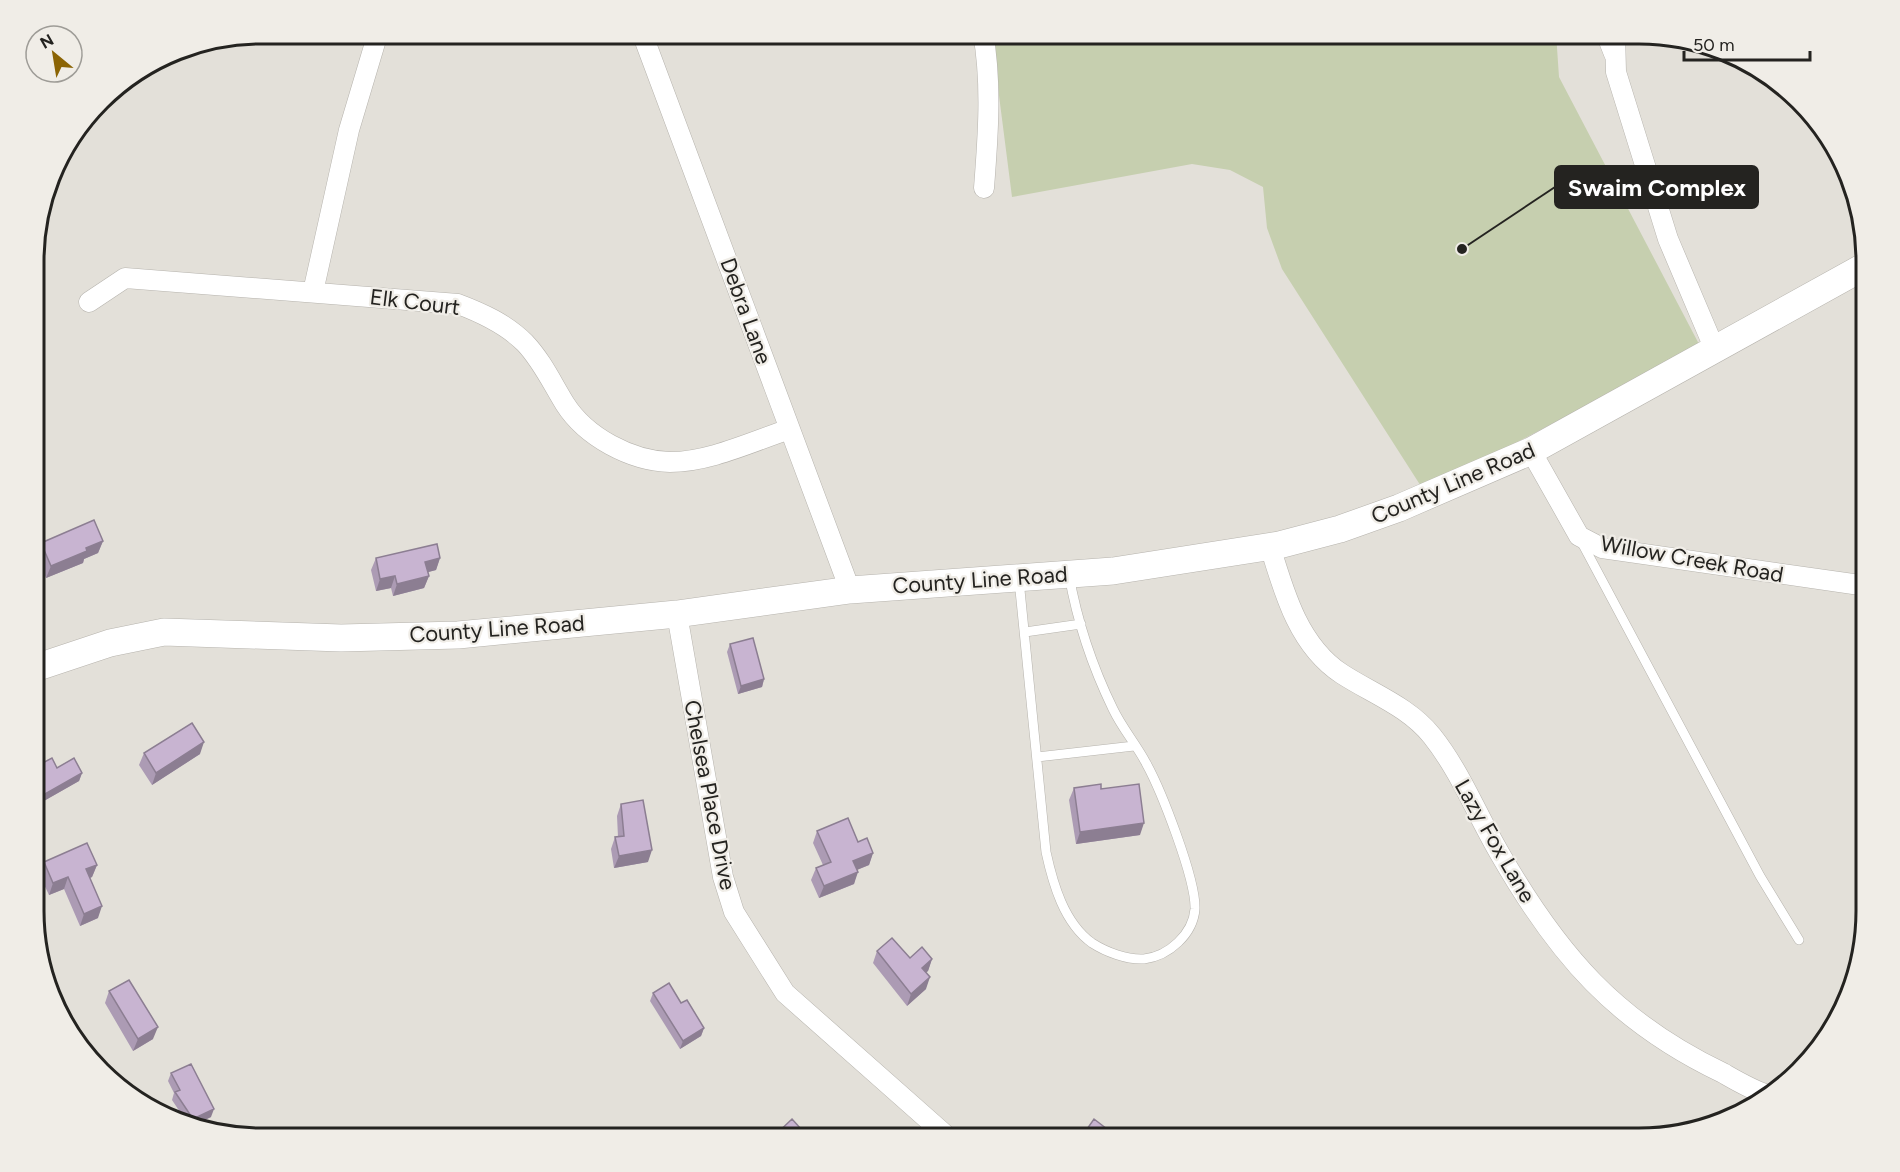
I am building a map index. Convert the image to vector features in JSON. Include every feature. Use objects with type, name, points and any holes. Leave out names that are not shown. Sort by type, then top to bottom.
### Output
[{"type":"street","points":[[313,292],[349,130],[375,44]]},
{"type":"street","name":"Debra Lane","points":[[646,44],[850,590]]},
{"type":"street","points":[[984,188],[988,139],[985,44]]},
{"type":"street","points":[[1615,44],[1616,72],[1668,239],[1715,350]]},
{"type":"street","name":"County Line Road","points":[[44,665],[110,643],[164,632],[341,638],[458,635],[677,614],[850,590],[1113,571],[1270,546],[1340,529],[1399,508],[1531,452],[1856,271]]},
{"type":"street","name":"Elk Court","points":[[89,302],[125,278],[458,304],[482,313],[524,342],[541,361],[566,406],[583,425],[609,443],[635,455],[670,462],[697,459],[790,429]]},
{"type":"street","name":"Willow Creek Road","points":[[1531,452],[1580,536],[1602,548],[1856,584]]},
{"type":"street","name":"Lazy Fox Lane","points":[[1270,546],[1297,623],[1318,652],[1341,674],[1404,710],[1430,734],[1447,756],[1500,854],[1542,924],[1570,959],[1620,1009],[1687,1056],[1761,1092]]},
{"type":"street","name":"Chelsea Place Drive","points":[[677,614],[723,877],[735,912],[785,993],[939,1129]]},
{"type":"lane","points":[[1605,44],[1616,72]]},
{"type":"lane","points":[[1580,536],[1597,573],[1760,876],[1799,940]]},
{"type":"lane","points":[[1018,578],[1046,852],[1053,883],[1069,916],[1091,942],[1113,954],[1144,959],[1170,949],[1188,932],[1195,909],[1192,888],[1170,819],[1146,762],[1112,707],[1081,624],[1069,574]]},
{"type":"lane","points":[[1025,632],[1081,624]]},
{"type":"lane","points":[[1036,757],[1134,746]]},
{"type":"green space","points":[[992,44],[1557,44],[1559,77],[1700,346],[1424,491],[1282,269],[1267,228],[1263,187],[1230,170],[1192,164],[1012,197]]},
{"type":"building","points":[[94,520],[103,541],[86,548],[87,551],[51,566],[44,550],[44,542]]},
{"type":"building","points":[[437,544],[440,558],[425,562],[429,576],[397,584],[395,576],[380,579],[376,558]]},
{"type":"building","points":[[753,638],[764,679],[741,686],[730,644]]},
{"type":"building","points":[[192,723],[204,742],[156,773],[144,753]]},
{"type":"building","points":[[52,758],[57,768],[74,758],[82,773],[44,795],[44,762]]},
{"type":"building","points":[[1101,784],[1101,789],[1139,784],[1144,823],[1080,832],[1074,788]]},
{"type":"building","points":[[643,800],[652,850],[619,856],[615,837],[624,836],[621,804]]},
{"type":"building","points":[[848,818],[858,842],[867,838],[873,853],[853,861],[858,872],[824,886],[816,868],[831,862],[817,831]]},
{"type":"building","points":[[87,843],[97,865],[86,869],[102,906],[84,914],[68,877],[53,883],[44,862]]},
{"type":"building","points":[[892,938],[910,958],[922,947],[932,959],[922,968],[930,977],[911,994],[877,951]]},
{"type":"building","points":[[129,980],[158,1027],[138,1039],[109,991]]},
{"type":"building","points":[[669,983],[681,1003],[687,1000],[704,1028],[683,1041],[653,993]]},
{"type":"building","points":[[191,1064],[214,1109],[195,1118],[192,1117],[175,1092],[180,1090],[171,1073]]},
{"type":"building","points":[[792,1119],[801,1129],[782,1129]]},
{"type":"building","points":[[1094,1119],[1107,1129],[1087,1129]]},
{"type":"place","name":"Swaim Complex","points":[[1462,249]]}]
